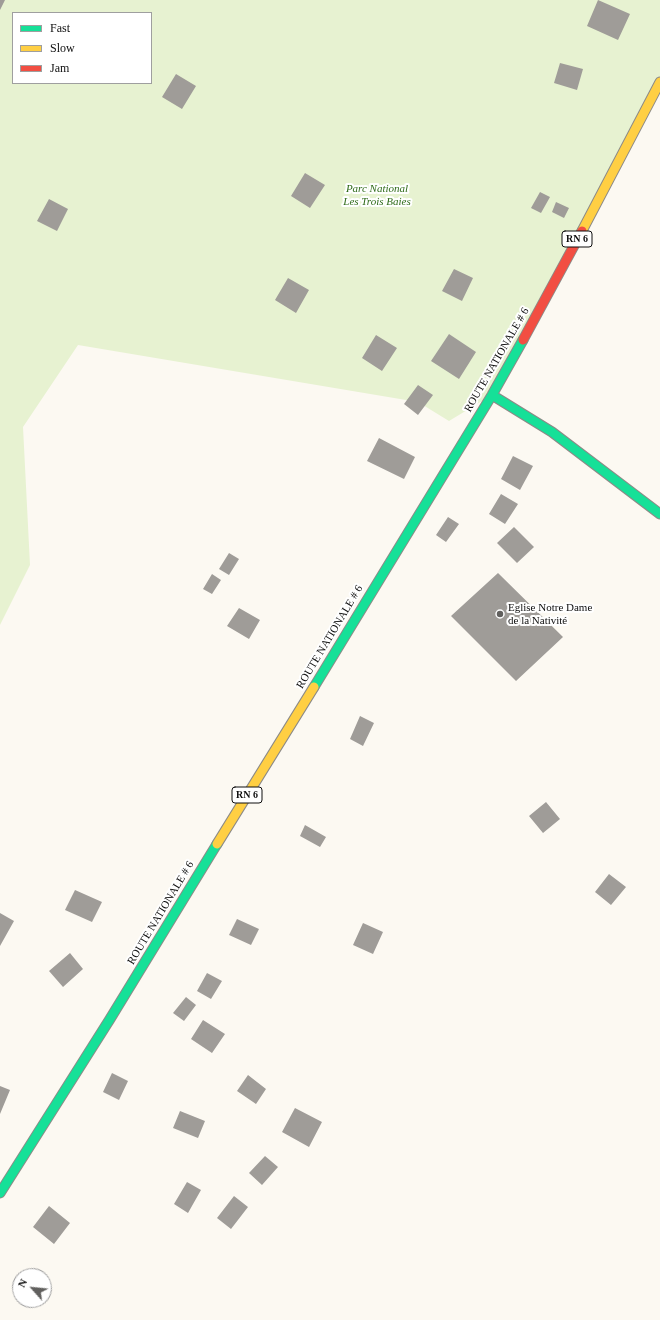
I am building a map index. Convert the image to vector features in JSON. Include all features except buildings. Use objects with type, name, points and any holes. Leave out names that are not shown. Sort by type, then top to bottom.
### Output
[{"type":"main road","name":"ROUTE NATIONALE # 6","points":[[0,1193],[110,1019],[492,395],[558,276],[660,82]]},
{"type":"main road","points":[[492,395],[552,432],[660,514]]},
{"type":"green space","name":"Parc National Les Trois Baies","points":[[0,0],[660,0],[660,82],[492,395],[449,421],[418,402],[78,345],[23,427],[30,565],[0,625]]},
{"type":"traffic: fast","points":[[314,687],[492,395],[523,340]]},
{"type":"traffic: fast","points":[[492,395],[552,432],[660,514]]},
{"type":"traffic: fast","points":[[0,1193],[110,1019],[217,844]]},
{"type":"traffic: slow","points":[[582,231],[660,82]]},
{"type":"traffic: slow","points":[[217,844],[314,687]]},
{"type":"traffic: jam","points":[[523,340],[582,231]]},
{"type":"place","name":"Eglise Notre Dame de la Nativité","points":[[500,614]]}]
